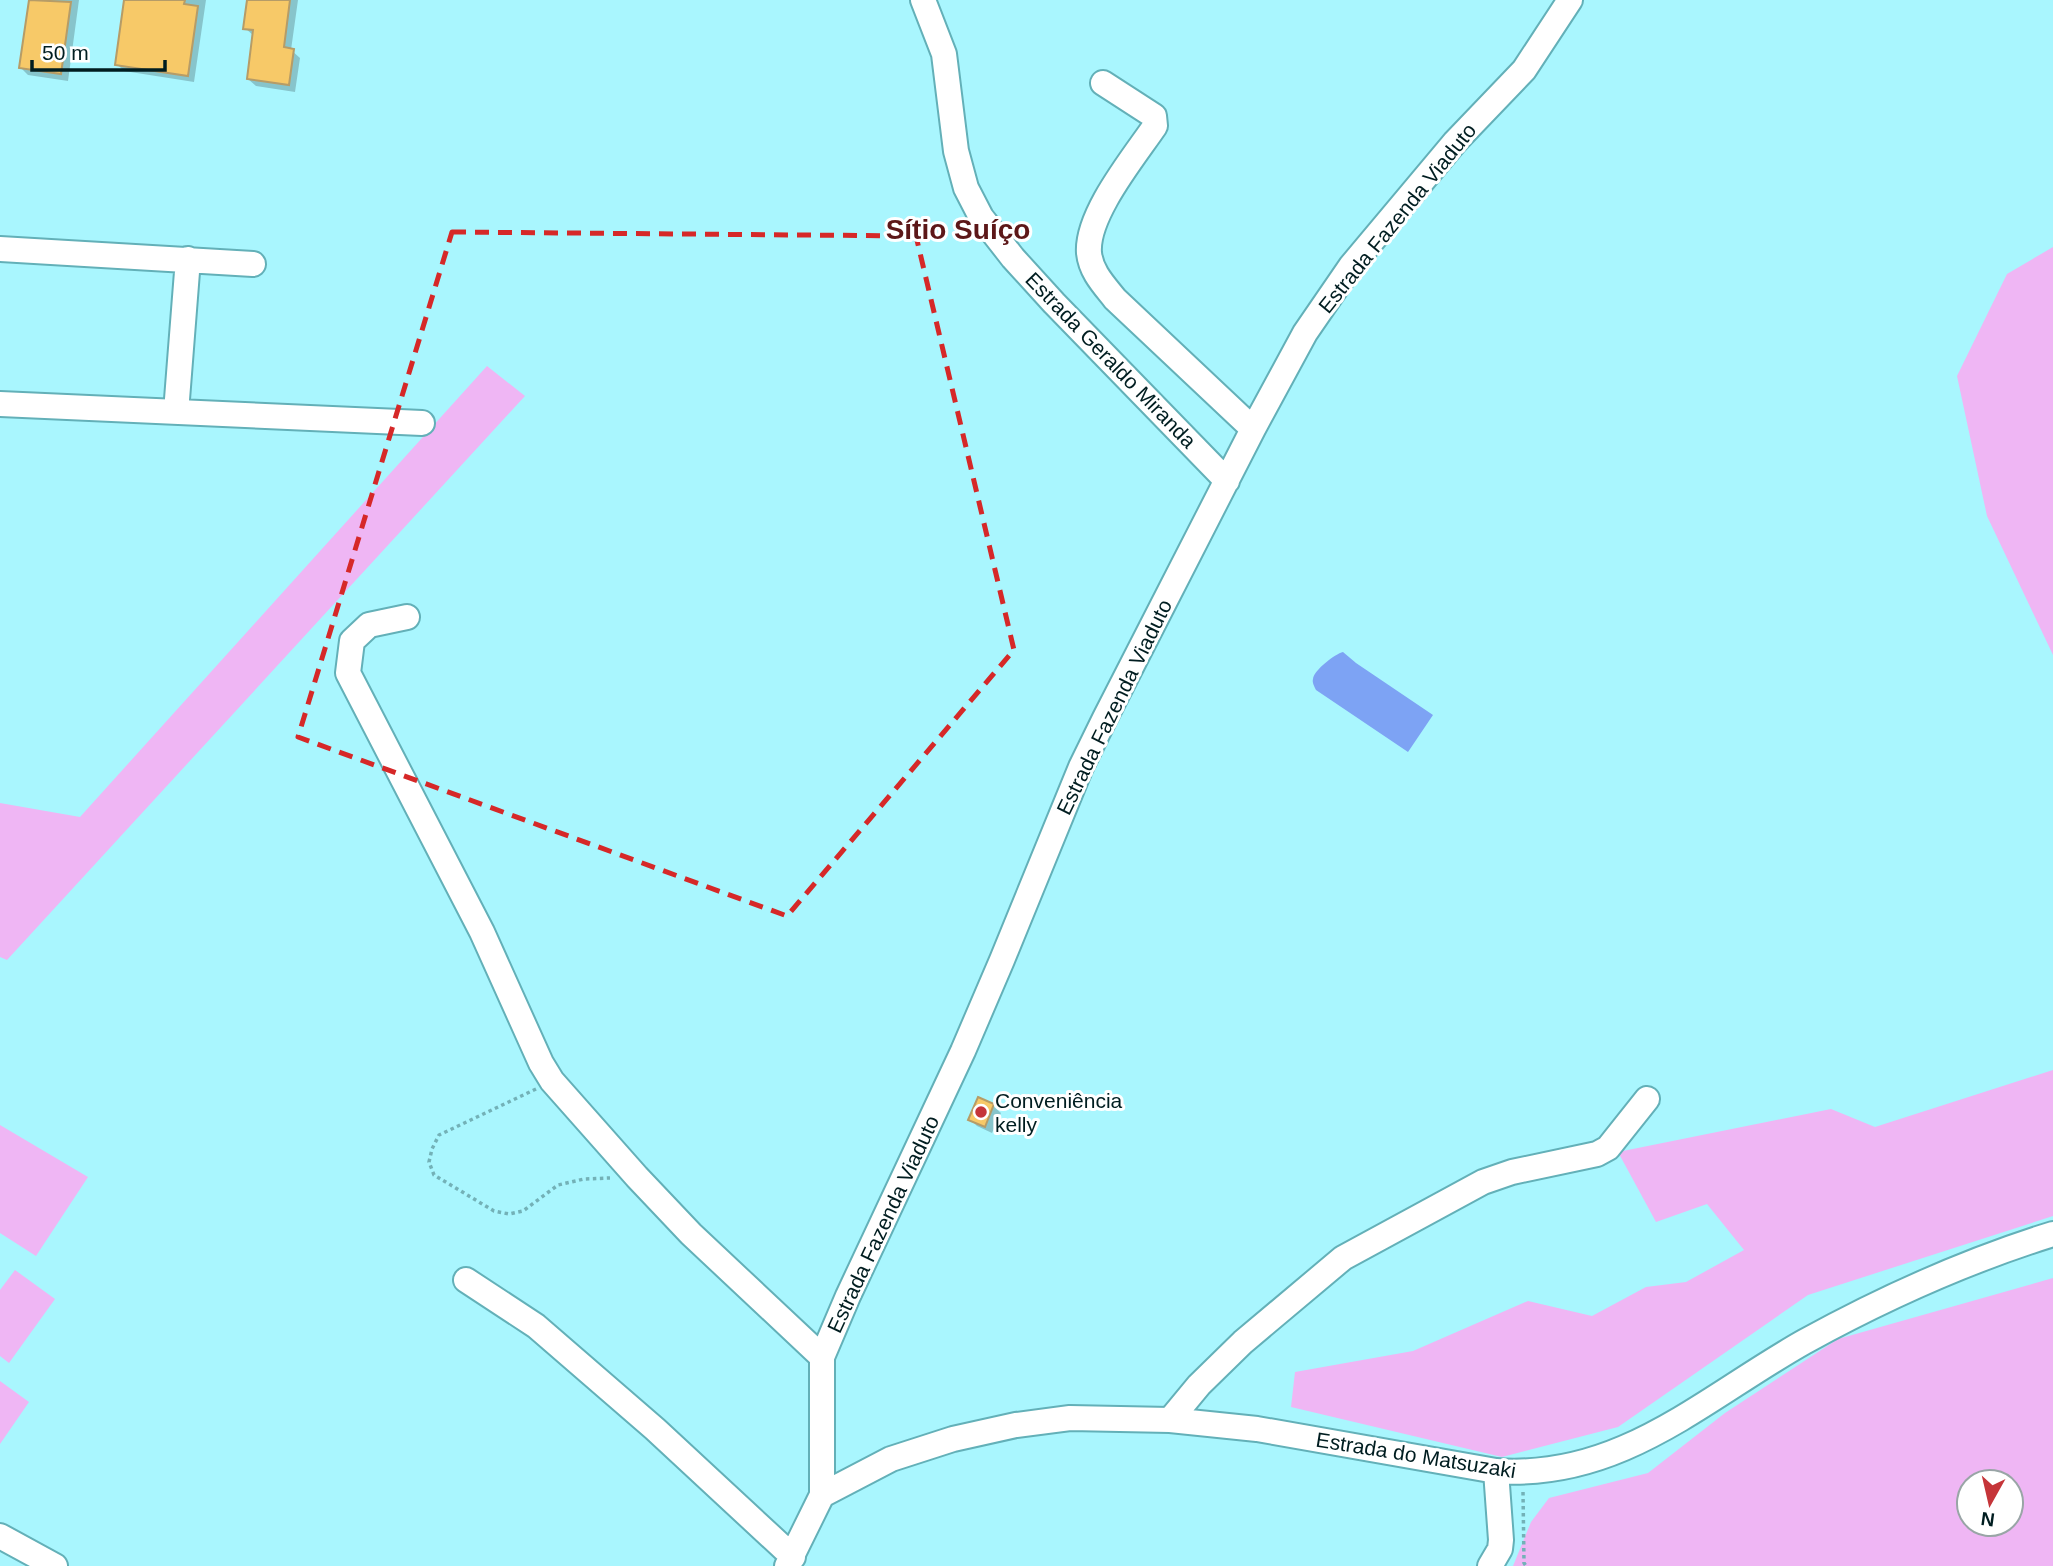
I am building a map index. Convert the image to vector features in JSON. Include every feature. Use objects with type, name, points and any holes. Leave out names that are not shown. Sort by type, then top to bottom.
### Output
[{"type":"street","name":"Estrada Geraldo Miranda","points":[[923,0],[944,54],[956,151],[966,188],[981,217],[1045,294],[1227,481]]},
{"type":"street","name":"Estrada Fazenda Viaduto","points":[[790,1561],[822,1495],[822,1357],[998,971],[1080,767],[1305,333],[1352,266],[1455,142],[1524,70],[1570,0]]},
{"type":"street","points":[[1103,83],[1154,116],[1155,126],[1098,212],[1091,233],[1089,254],[1096,276],[1115,299],[1253,429]]},
{"type":"street","points":[[0,249],[253,264]]},
{"type":"street","points":[[176,412],[188,259]]},
{"type":"street","points":[[0,404],[422,422]]},
{"type":"street","points":[[407,617],[369,625],[352,641],[348,673],[482,932],[541,1063],[552,1081],[636,1177],[691,1234],[822,1357]]},
{"type":"street","points":[[1170,1420],[1199,1385],[1242,1342],[1343,1258],[1483,1182],[1512,1172],[1597,1154],[1608,1148],[1647,1099]]},
{"type":"street","name":"Estrada do Matsuzaki","points":[[822,1495],[891,1459],[953,1439],[1016,1425],[1070,1418],[1170,1420],[1257,1429],[1496,1471],[1523,1473],[1563,1468],[1600,1459],[1633,1446],[1802,1343],[1878,1303],[1949,1271],[2053,1234]]},
{"type":"street","points":[[467,1280],[536,1326],[655,1429],[790,1561]]},
{"type":"street","points":[[1490,1566],[1500,1549],[1501,1540],[1496,1471]]},
{"type":"street","points":[[1,1539],[55,1566]]},
{"type":"path","points":[[552,1081],[439,1135],[429,1162],[434,1175],[494,1212],[509,1214],[523,1210],[558,1185],[584,1179],[636,1177]]},
{"type":"path","points":[[1523,1473],[1526,1566]]},
{"type":"highlighted area","points":[[452,232],[916,236],[1014,650],[787,916],[298,737]]},
{"type":"shaded area","points":[[2053,247],[2053,655],[1987,516],[1957,376],[2007,274]]},
{"type":"shaded area","points":[[487,366],[525,396],[7,960],[0,957],[0,803],[80,817]]},
{"type":"shaded area","points":[[2053,1070],[2053,1216],[1808,1295],[1618,1427],[1502,1457],[1291,1407],[1295,1372],[1413,1351],[1528,1301],[1592,1316],[1646,1287],[1686,1282],[1744,1250],[1707,1204],[1656,1222],[1618,1152],[1831,1109],[1875,1127]]},
{"type":"shaded area","points":[[0,1125],[88,1177],[36,1256],[0,1233]]},
{"type":"shaded area","points":[[15,1270],[55,1299],[9,1363],[0,1356],[0,1290]]},
{"type":"shaded area","points":[[2053,1278],[2053,1566],[1513,1566],[1531,1522],[1549,1498],[1648,1473],[1725,1413],[1838,1339]]},
{"type":"shaded area","points":[[0,1381],[29,1402],[0,1444]]},
{"type":"water","points":[[1343,652],[1433,715],[1408,752],[1316,690],[1313,684],[1314,675],[1330,659]]},
{"type":"building","points":[[29,0],[71,2],[61,74],[19,68]]},
{"type":"building","points":[[124,0],[185,0],[184,4],[198,6],[188,76],[115,65]]},
{"type":"building","points":[[247,0],[290,0],[284,47],[294,49],[289,85],[247,79],[253,30],[243,29]]},
{"type":"building","name":"Conveniência kelly","points":[[978,1097],[994,1104],[985,1127],[968,1120]]},
{"type":"place","name":"Conveniência kelly","points":[[981,1112]]},
{"type":"district","name":"Sítio Suíço","points":[[958,229]]}]
